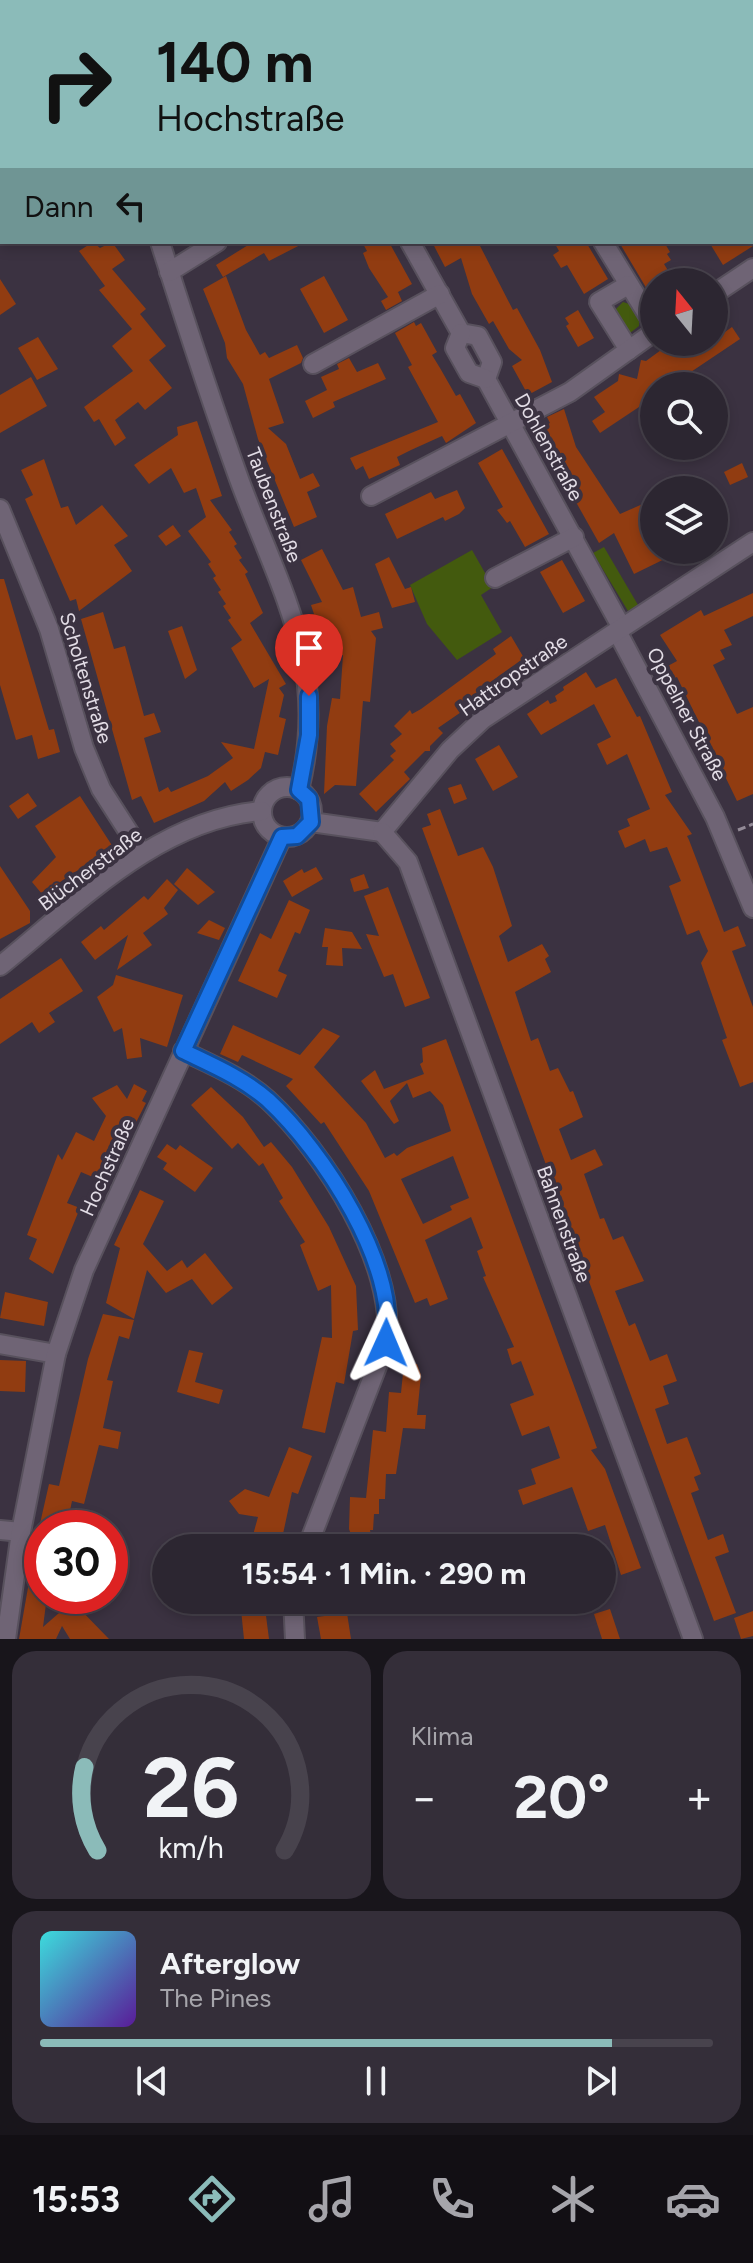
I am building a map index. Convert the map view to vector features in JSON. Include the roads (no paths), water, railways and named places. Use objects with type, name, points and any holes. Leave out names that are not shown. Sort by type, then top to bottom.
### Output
[{"type":"street","name":"Taubenstraße","points":[[161,244],[240,480],[305,654],[309,735],[299,790]]},
{"type":"street","points":[[169,272],[214,244]]},
{"type":"street","name":"Dohlenstraße","points":[[411,244],[461,333],[478,336],[492,362],[486,379],[574,537],[620,629]]},
{"type":"street","points":[[604,244],[640,303]]},
{"type":"street","points":[[728,285],[753,268]]},
{"type":"street","points":[[628,285],[599,302],[629,350]]},
{"type":"street","points":[[313,364],[440,294]]},
{"type":"street","points":[[371,496],[570,392],[640,342]]},
{"type":"street","name":"Scholtenstraße","points":[[0,509],[49,629],[84,748],[101,789],[142,853]]},
{"type":"street","points":[[495,578],[574,537]]},
{"type":"street","name":"Hattropstraße","points":[[382,832],[450,750],[483,719],[753,542]]},
{"type":"street","name":"Oppelner Straße","points":[[620,629],[715,817],[753,908]]},
{"type":"street","points":[[287,787],[299,790],[309,799],[311,822],[297,836],[282,837],[271,832],[264,822],[262,811],[266,798],[274,790],[287,787]]},
{"type":"street","name":"Blücherstraße","points":[[0,966],[142,853],[221,818],[262,811]]},
{"type":"street","points":[[311,822],[382,832]]},
{"type":"street","name":"Bahnenstraße","points":[[382,832],[408,862],[693,1639]]},
{"type":"street","name":"Hochstraße","points":[[6,1639],[21,1532],[56,1354],[84,1270],[282,837]]},
{"type":"street","points":[[183,1051],[246,1084],[267,1099],[308,1142],[364,1238],[385,1293],[390,1321],[386,1343],[312,1534]]},
{"type":"street","points":[[0,1344],[56,1354]]},
{"type":"street","points":[[0,1530],[21,1532]]},
{"type":"street","points":[[294,1614],[295,1639]]}]
